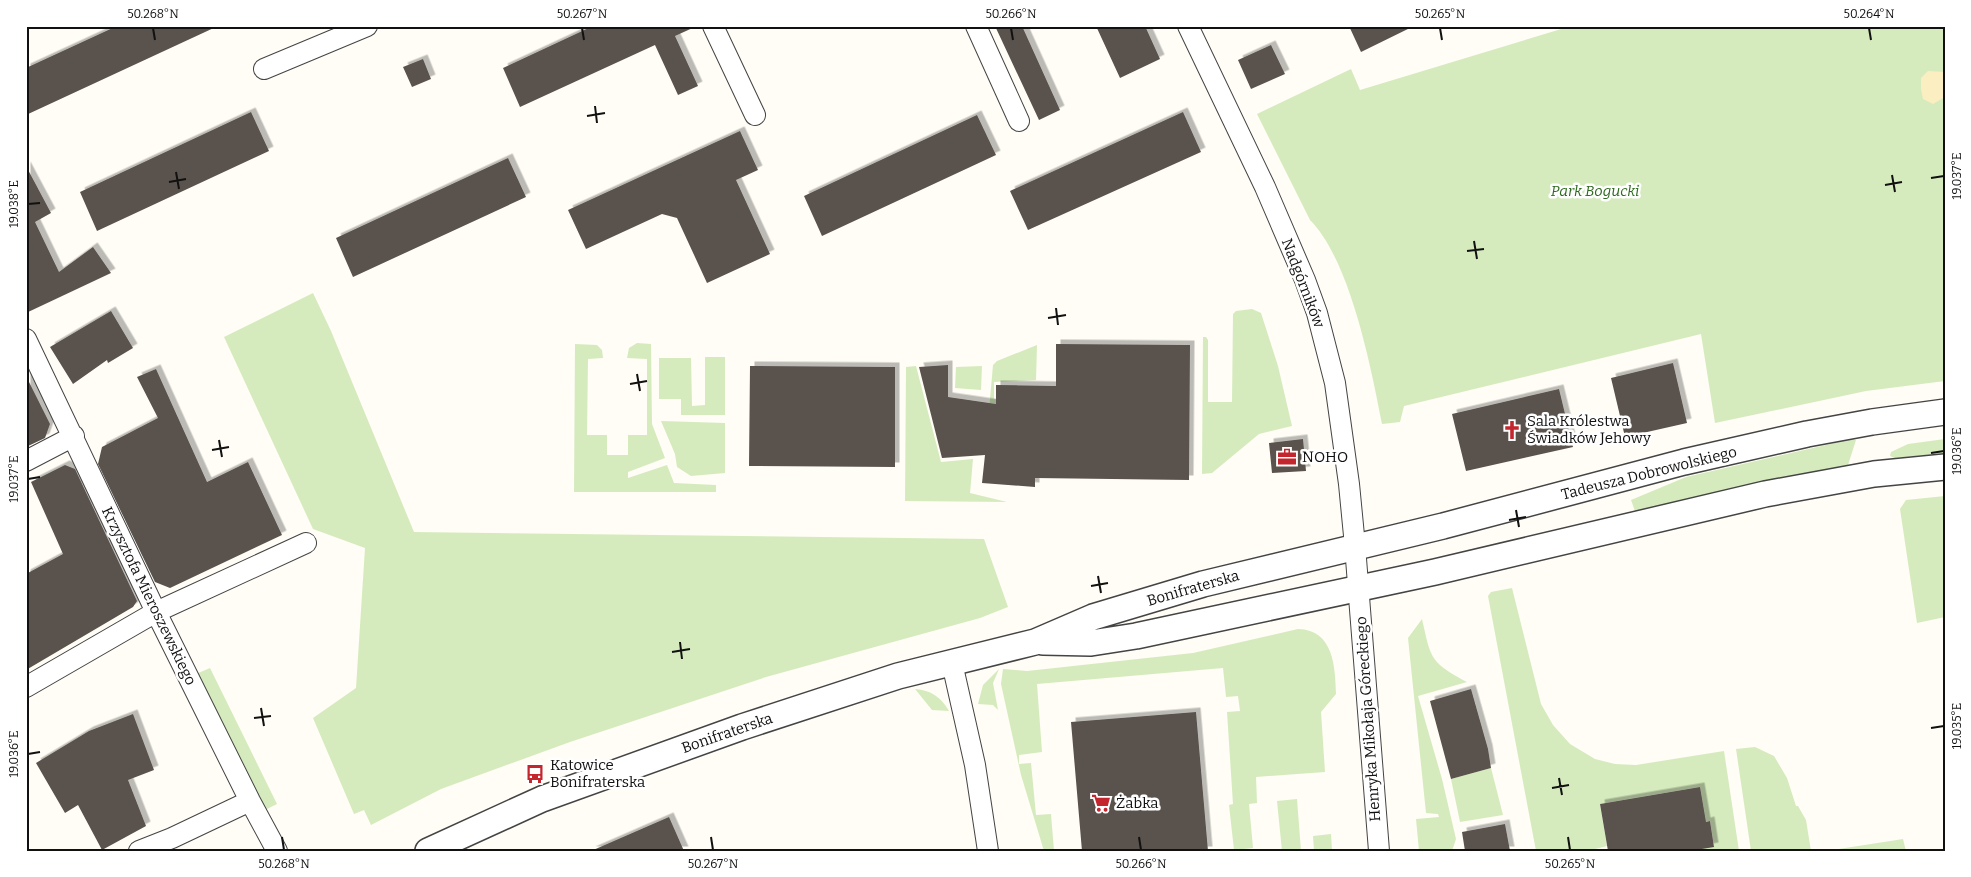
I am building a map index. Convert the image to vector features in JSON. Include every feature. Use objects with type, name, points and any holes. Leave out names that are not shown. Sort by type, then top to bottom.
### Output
[{"type":"street","points":[[264,69],[367,26]]},
{"type":"street","points":[[713,26],[755,115]]},
{"type":"street","points":[[976,26],[1019,121]]},
{"type":"street","name":"Nadgórników","points":[[1188,26],[1265,187],[1306,280],[1317,312],[1335,383],[1349,484],[1358,587]]},
{"type":"street","name":"Krzysztofa Mieroszewskiego","points":[[26,339],[74,436],[156,612],[250,801],[278,851]]},
{"type":"street","name":"Tadeusza Dobrowolskiego","points":[[1355,546],[1443,526],[1684,462],[1807,434],[1872,422],[1945,412]]},
{"type":"street","points":[[26,461],[74,436]]},
{"type":"street","points":[[1358,587],[1444,570],[1765,494],[1874,474],[1945,467]]},
{"type":"street","points":[[26,687],[156,612],[306,543]]},
{"type":"street","name":"Bonifraterska","points":[[428,851],[542,799],[742,726],[870,685],[1035,642],[1093,617],[1212,581],[1355,546]]},
{"type":"street","name":"Bonifraterska","points":[[1035,642],[1091,643],[1136,636],[1358,587]]},
{"type":"street","name":"Henryka Mikołaja Góreckiego","points":[[1358,587],[1379,851]]},
{"type":"street","points":[[952,663],[974,757],[988,851]]},
{"type":"street","points":[[139,851],[172,838],[250,801]]},
{"type":"green space","name":"Park Bogucki","points":[[1571,26],[1945,26],[1945,381],[1866,391],[1715,423],[1701,334],[1404,406],[1400,422],[1382,424],[1372,374],[1357,316],[1337,261],[1324,238],[1310,220],[1257,114],[1351,69],[1360,90]]},
{"type":"green space","points":[[313,293],[331,331],[414,532],[984,539],[1008,607],[980,618],[766,677],[570,742],[441,789],[371,825],[364,810],[354,814],[313,718],[356,688],[365,548],[313,529],[224,337]]},
{"type":"green space","points":[[1252,309],[1261,313],[1278,366],[1292,426],[1259,434],[1212,473],[1202,474],[1203,337],[1206,337],[1208,340],[1208,402],[1232,402],[1233,314],[1236,311]]},
{"type":"green space","points":[[637,343],[651,344],[652,424],[665,458],[628,472],[628,478],[667,465],[674,483],[716,485],[716,492],[574,492],[575,344],[597,345],[602,350],[603,358],[588,359],[587,435],[607,435],[607,455],[628,455],[628,435],[647,435],[647,359],[627,358],[629,348]]},
{"type":"green space","points":[[1037,345],[1036,380],[994,382],[994,399],[1035,399],[988,422],[993,365],[997,361]]},
{"type":"green space","points":[[705,357],[725,357],[725,415],[681,415],[681,399],[659,399],[659,358],[691,358],[692,406],[705,405]]},
{"type":"green space","points":[[916,366],[941,462],[973,459],[970,493],[1007,502],[905,501],[906,367]]},
{"type":"green space","points":[[982,366],[981,390],[955,388],[956,367]]},
{"type":"green space","points":[[661,421],[725,423],[725,473],[691,476],[677,467],[675,454]]},
{"type":"green space","points":[[1852,439],[1856,440],[1848,465],[1773,479],[1635,511],[1631,500],[1686,477]]},
{"type":"green space","points":[[1945,439],[1945,453],[1895,458],[1890,456],[1891,452],[1908,444]]},
{"type":"green space","points":[[1945,496],[1945,617],[1917,623],[1900,509],[1906,500]]},
{"type":"green space","points":[[1512,588],[1541,704],[1553,725],[1570,744],[1595,759],[1615,764],[1636,765],[1724,751],[1739,851],[1690,851],[1714,846],[1710,821],[1699,823],[1700,787],[1600,804],[1607,846],[1595,849],[1595,851],[1536,851],[1488,596],[1491,592]]},
{"type":"green space","points":[[1422,619],[1430,651],[1434,658],[1439,664],[1467,682],[1418,696],[1442,779],[1456,839],[1452,851],[1419,851],[1416,819],[1439,817],[1438,814],[1426,813],[1408,638]]},
{"type":"green space","points":[[1298,629],[1310,631],[1319,636],[1326,643],[1333,662],[1336,694],[1321,712],[1325,772],[1256,777],[1257,803],[1249,804],[1253,848],[1234,850],[1229,805],[1233,804],[1227,712],[1240,711],[1238,696],[1226,697],[1223,668],[1037,684],[1042,752],[1019,755],[1019,764],[1031,763],[1036,815],[1051,814],[1054,851],[1044,851],[1021,775],[1001,684],[1003,669],[1027,671],[1193,653]]},
{"type":"green space","points":[[210,668],[277,804],[263,811],[196,674]]},
{"type":"green space","points":[[999,669],[993,683],[998,710],[993,705],[978,704],[983,685]]},
{"type":"green space","points":[[915,689],[935,695],[949,711],[932,710]]},
{"type":"green space","points":[[1755,747],[1774,756],[1787,778],[1796,806],[1798,806],[1806,820],[1811,851],[1751,851],[1736,749]]},
{"type":"green space","points":[[1491,768],[1503,815],[1460,822],[1451,779]]},
{"type":"green space","points":[[1297,799],[1301,851],[1282,851],[1277,801]]},
{"type":"green space","points":[[1331,834],[1332,851],[1314,851],[1313,836]]},
{"type":"green space","points":[[1903,839],[1906,851],[1826,851]]},
{"type":"sand","points":[[1928,71],[1945,72],[1945,97],[1933,104],[1923,99],[1921,89],[1921,78]]},
{"type":"building","points":[[117,26],[218,26],[26,115],[26,68]]},
{"type":"building","points":[[593,26],[697,26],[675,36],[698,86],[678,95],[655,45],[520,107],[503,68]]},
{"type":"building","points":[[995,26],[1022,26],[1060,110],[1039,120]]},
{"type":"building","points":[[1096,26],[1145,26],[1160,59],[1120,78]]},
{"type":"building","points":[[1349,26],[1414,26],[1361,52]]},
{"type":"building","points":[[1271,45],[1285,74],[1251,89],[1238,60]]},
{"type":"building","points":[[423,59],[431,79],[412,87],[403,67]]},
{"type":"building","points":[[251,112],[269,151],[97,231],[80,192]]},
{"type":"building","points":[[1183,112],[1201,152],[1028,230],[1010,191]]},
{"type":"building","points":[[977,115],[996,155],[822,236],[804,196]]},
{"type":"building","points":[[740,131],[758,170],[736,180],[770,254],[707,283],[677,218],[662,214],[586,249],[568,210]]},
{"type":"building","points":[[508,158],[526,197],[353,277],[336,238]]},
{"type":"building","points":[[26,166],[51,213],[35,222],[59,272],[93,247],[111,273],[26,313]]},
{"type":"building","points":[[111,311],[133,348],[108,363],[107,360],[73,384],[50,347]]},
{"type":"building","points":[[1056,344],[1190,345],[1189,480],[1035,478],[1035,487],[982,483],[985,455],[942,458],[919,367],[948,365],[948,397],[996,404],[996,385],[1056,386]]},
{"type":"building","points":[[1673,363],[1687,423],[1625,437],[1611,378]]},
{"type":"building","points":[[750,366],[895,367],[895,467],[749,466]]},
{"type":"building","points":[[156,369],[207,482],[248,462],[282,535],[170,588],[155,582],[98,464],[102,447],[158,418],[137,377]]},
{"type":"building","points":[[26,376],[50,424],[45,438],[26,447]]},
{"type":"building","name":"Sala Królestwa Świadków Jehowy","points":[[1559,389],[1573,447],[1466,471],[1452,414]]},
{"type":"building","name":"NOHO","points":[[1303,439],[1306,471],[1272,473],[1269,443]]},
{"type":"building","points":[[65,465],[75,469],[137,601],[133,607],[26,670],[26,574],[63,554],[31,482]]},
{"type":"building","points":[[1471,689],[1488,749],[1491,768],[1451,779],[1430,701]]},
{"type":"building","points":[[1196,712],[1208,851],[1082,851],[1071,722]]},
{"type":"building","points":[[133,714],[154,770],[128,780],[146,826],[102,850],[78,805],[65,813],[36,763],[89,731]]},
{"type":"building","points":[[1700,787],[1706,822],[1710,821],[1714,847],[1690,851],[1608,851],[1600,804]]},
{"type":"building","points":[[669,817],[684,851],[591,851]]},
{"type":"building","points":[[1505,824],[1510,851],[1465,851],[1462,832]]},
{"type":"place","name":"Sala Królestwa Świadków Jehowy","points":[[1512,430]]},
{"type":"place","name":"NOHO","points":[[1287,457]]},
{"type":"place","name":"Katowice Bonifraterska","points":[[535,774]]},
{"type":"place","name":"Żabka","points":[[1101,803]]}]
